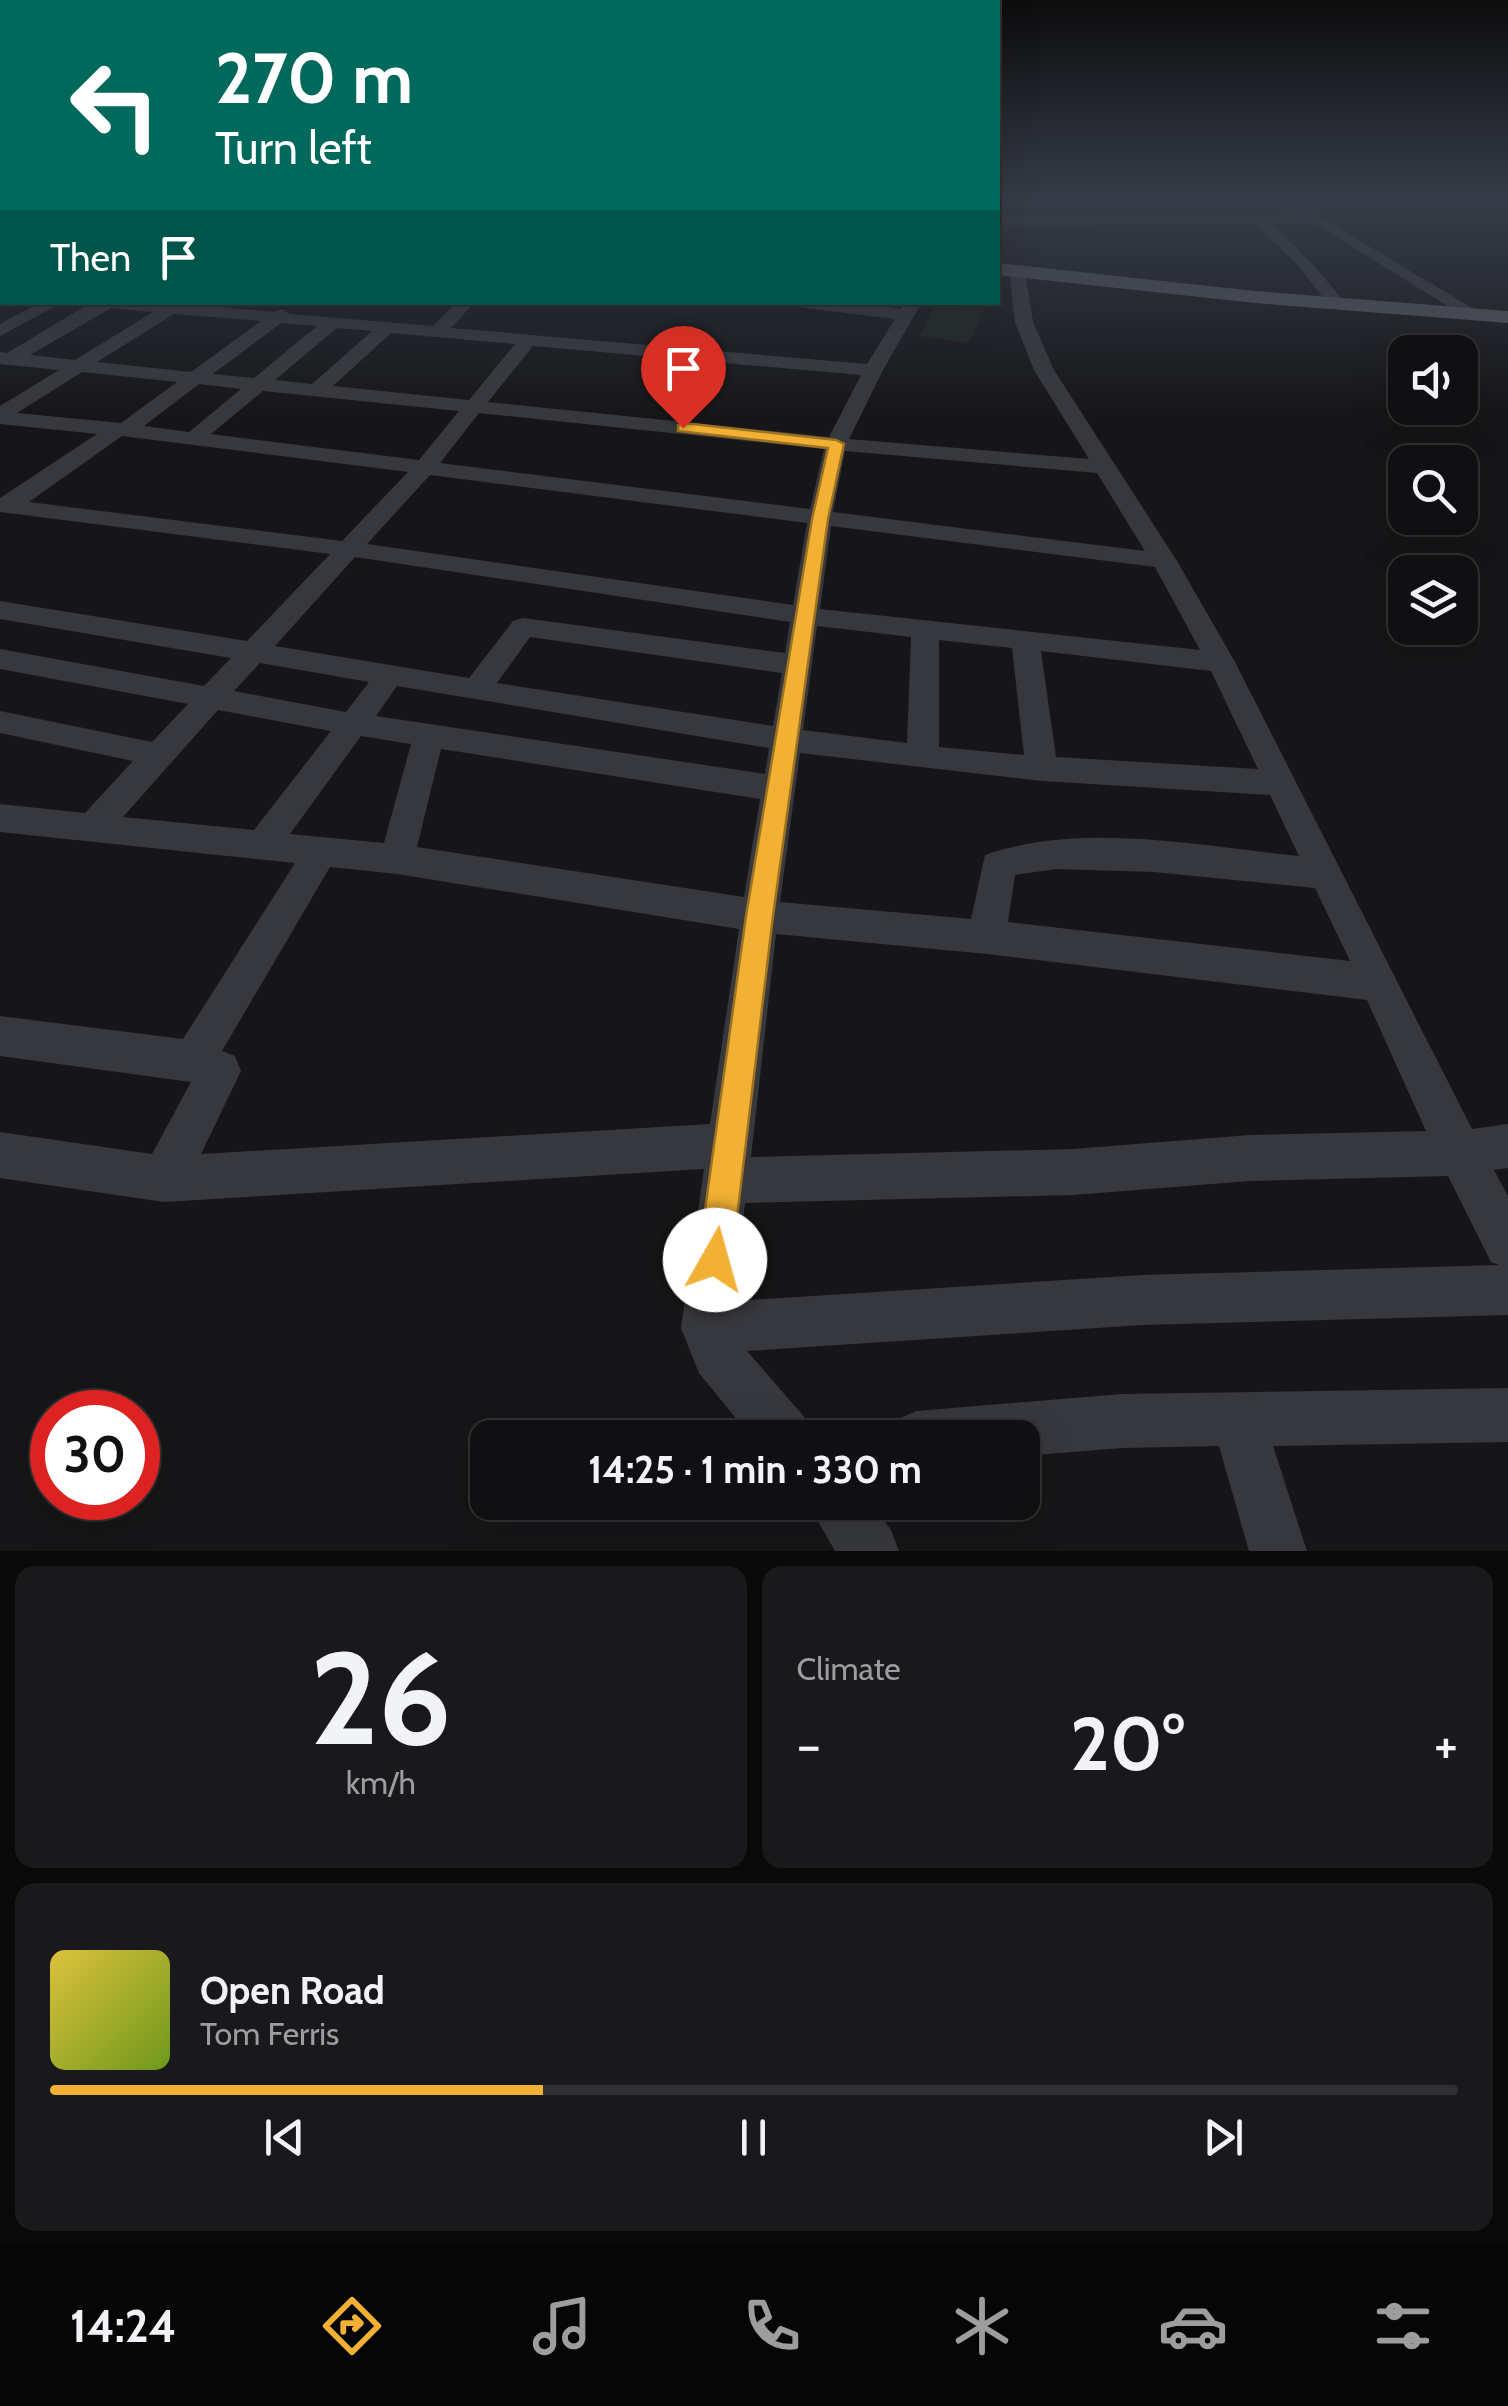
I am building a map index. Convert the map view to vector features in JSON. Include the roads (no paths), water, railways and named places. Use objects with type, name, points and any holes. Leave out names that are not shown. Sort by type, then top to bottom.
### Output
[{"type":"main road","points":[[1030,272],[1508,317]]},
{"type":"street","points":[[1008,272],[1038,357],[1164,561],[1220,662],[1380,983],[1412,1058],[1508,1245]]},
{"type":"street","points":[[1311,272],[1337,304]]},
{"type":"street","points":[[1405,272],[1473,314]]},
{"type":"street","points":[[0,331],[49,305]]},
{"type":"street","points":[[5,358],[105,305]]},
{"type":"street","points":[[129,305],[873,370]]},
{"type":"street","points":[[3,506],[122,430],[294,305]]},
{"type":"street","points":[[437,332],[464,305]]},
{"type":"street","points":[[840,305],[910,310]]},
{"type":"street","points":[[868,305],[910,310]]},
{"type":"street","points":[[0,417],[169,309]]},
{"type":"street","points":[[772,1420],[717,1356],[706,1328],[760,916],[820,519],[836,444],[873,370],[910,310]]},
{"type":"street","points":[[193,439],[332,323]]},
{"type":"street","points":[[316,390],[386,328]]},
{"type":"street","points":[[93,827],[424,468],[528,340]]},
{"type":"street","points":[[5,358],[836,444],[1106,467]]},
{"type":"street","points":[[0,417],[1164,561]]},
{"type":"street","points":[[3,506],[348,550],[806,616],[1220,662]]},
{"type":"street","points":[[0,610],[787,738],[1042,769],[1279,782]]},
{"type":"street","points":[[476,690],[524,627],[798,665]]},
{"type":"street","points":[[922,756],[925,630]]},
{"type":"street","points":[[1025,641],[1042,769]]},
{"type":"street","points":[[0,660],[353,724],[779,789]]},
{"type":"street","points":[[263,844],[390,675]]},
{"type":"street","points":[[0,722],[159,755]]},
{"type":"street","points":[[397,859],[429,736]]},
{"type":"street","points":[[0,818],[397,859],[760,916],[987,937],[1380,983]]},
{"type":"street","points":[[194,1061],[321,850]]},
{"type":"street","points":[[987,937],[998,866],[1020,856],[1099,855],[1325,874]]},
{"type":"street","points":[[0,1036],[194,1061],[216,1069],[220,1076],[164,1179]]},
{"type":"street","points":[[0,1156],[164,1179],[728,1163],[1072,1172],[1250,1158],[1461,1153],[1508,1146]]},
{"type":"street","points":[[706,1328],[1143,1300],[1508,1290]]},
{"type":"street","points":[[1040,1428],[1122,1421],[1508,1415]]},
{"type":"street","points":[[1238,1420],[1278,1551]]},
{"type":"street","points":[[848,1520],[870,1551]]}]
